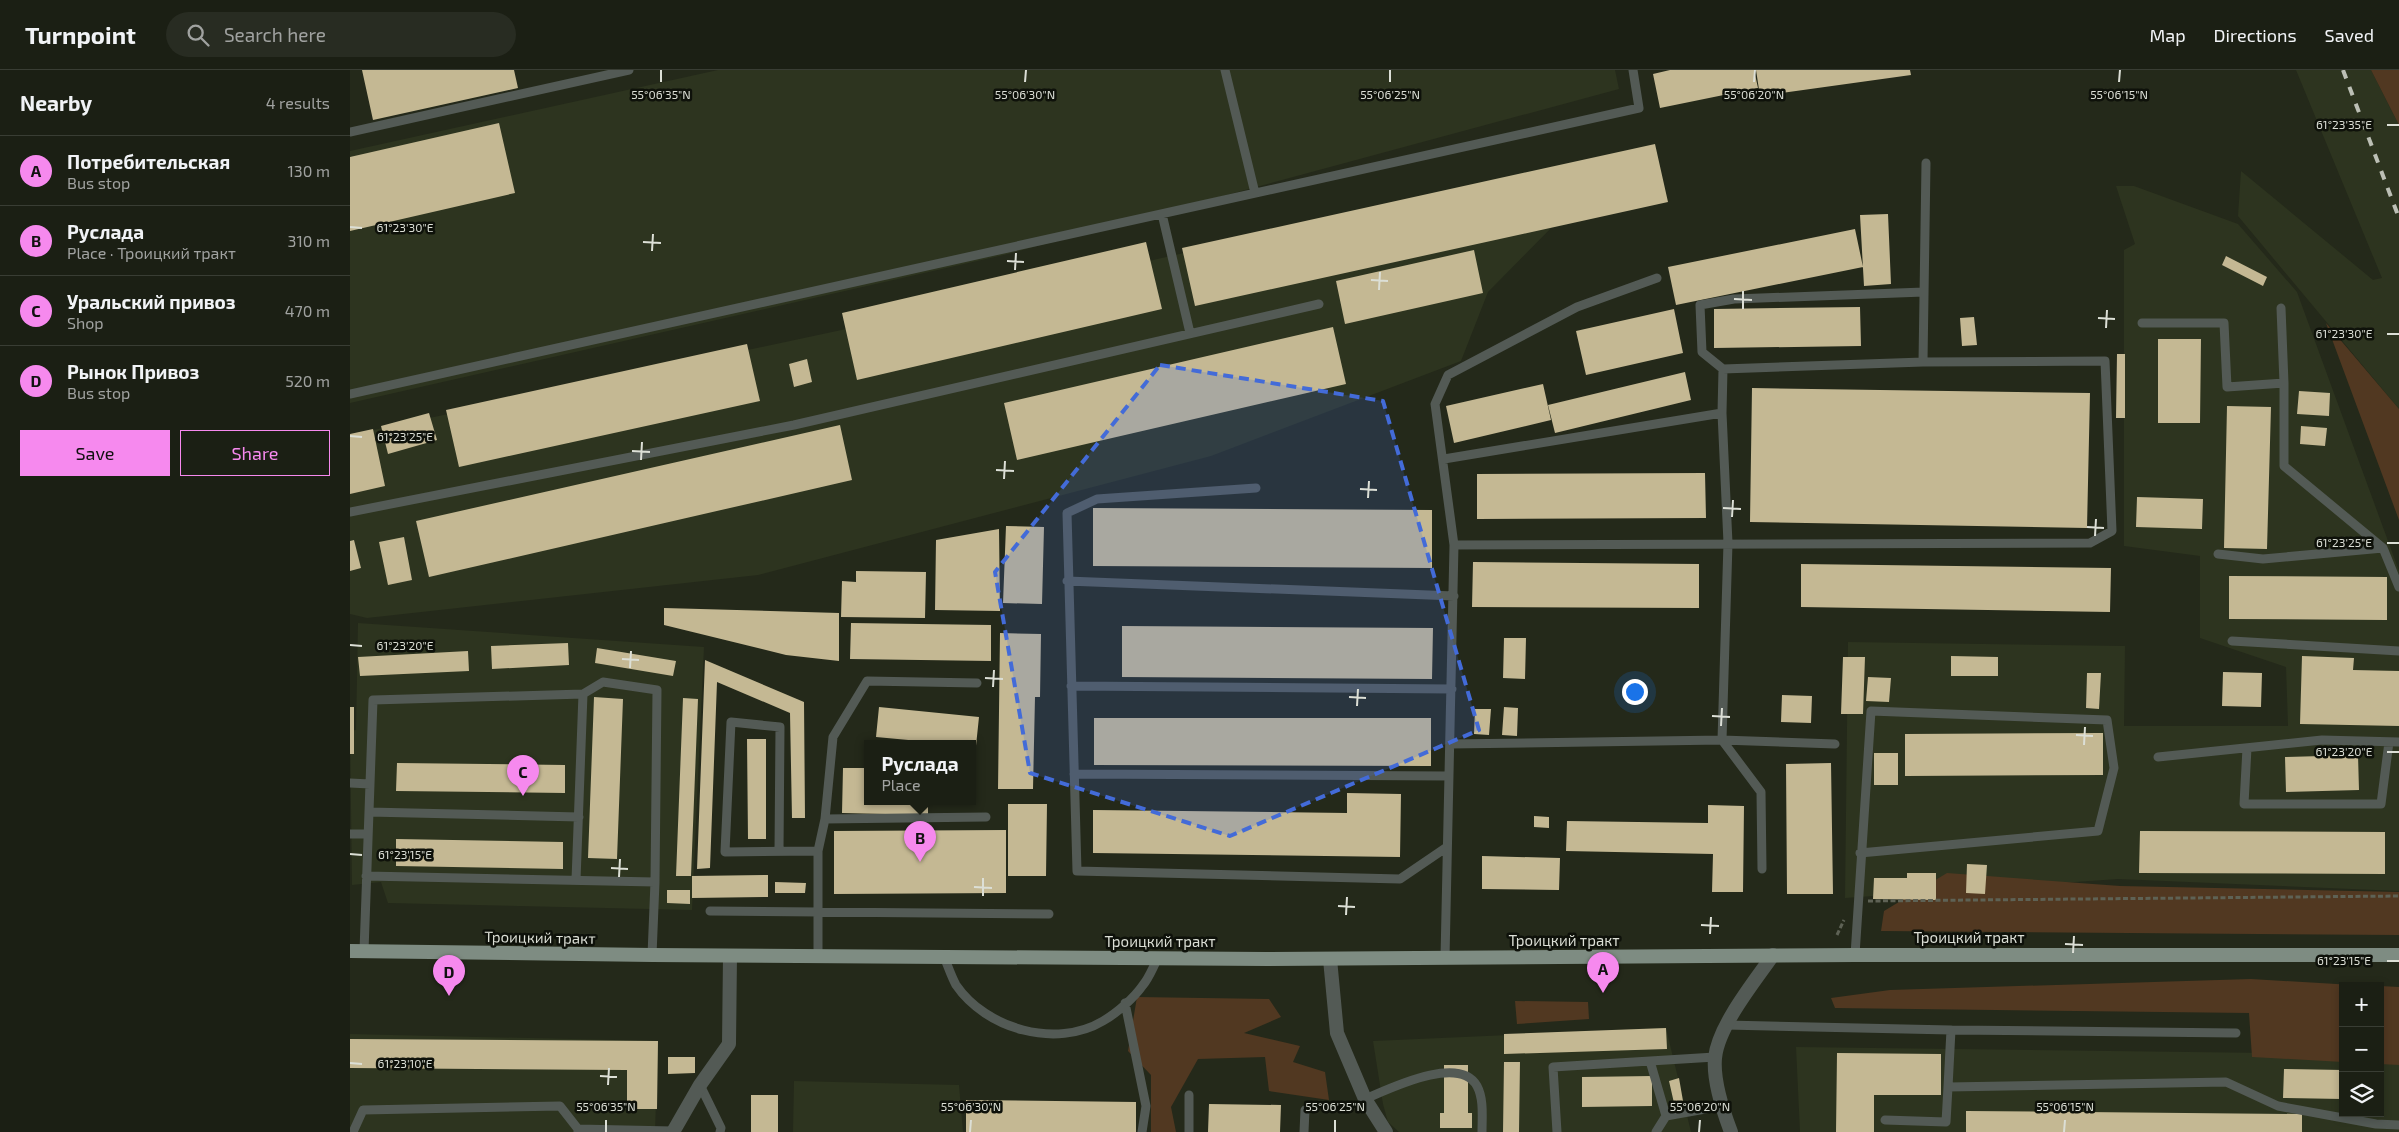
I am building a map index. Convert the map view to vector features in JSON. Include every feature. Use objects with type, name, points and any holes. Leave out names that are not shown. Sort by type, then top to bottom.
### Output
[{"type":"main road","name":"Троицкий тракт","points":[[357,951],[730,956],[1330,959],[1854,954],[2399,954]]},
{"type":"street","points":[[1731,1132],[1722,1106],[1715,1057],[1726,1025],[1773,955]]},
{"type":"street","points":[[672,1132],[700,1085],[729,1044],[730,956]]},
{"type":"street","points":[[1330,959],[1337,1034],[1365,1099],[1383,1130]]},
{"type":"lane","points":[[350,132],[629,70]]},
{"type":"lane","points":[[1225,70],[1255,193]]},
{"type":"lane","points":[[350,394],[1640,108],[1633,70]]},
{"type":"lane","points":[[1923,362],[1926,163]]},
{"type":"lane","points":[[1162,214],[1190,334]]},
{"type":"lane","points":[[1445,958],[1454,545],[1444,459],[1435,404],[1448,375],[1577,307],[1657,278]]},
{"type":"lane","points":[[1454,545],[2090,543],[2112,531],[2105,361],[1923,362],[1723,369],[1702,352],[1700,305],[1734,299],[1924,292]]},
{"type":"lane","points":[[350,512],[794,425],[1319,304]]},
{"type":"lane","points":[[2281,308],[2284,383],[2284,466],[2383,548],[2399,586]]},
{"type":"lane","points":[[2142,323],[2224,323],[2227,387],[2284,383]]},
{"type":"lane","points":[[1723,369],[1722,413],[1728,543],[1722,740],[1761,792],[1762,869]]},
{"type":"lane","points":[[1444,459],[1722,413]]},
{"type":"lane","points":[[1256,488],[1097,499],[1067,513],[1067,581],[1077,872],[1400,879],[1447,847]]},
{"type":"lane","points":[[2218,554],[2263,558],[2383,548]]},
{"type":"lane","points":[[1067,581],[1454,596]]},
{"type":"lane","points":[[2232,641],[2399,651]]},
{"type":"lane","points":[[818,956],[818,852],[826,819],[833,737],[867,681],[977,683]]},
{"type":"lane","points":[[357,951],[366,876],[373,700],[583,694],[603,682],[657,690],[655,882],[652,955]]},
{"type":"lane","points":[[1071,686],[1452,689]]},
{"type":"lane","points":[[576,880],[583,694]]},
{"type":"lane","points":[[1854,954],[1859,902],[1860,853],[1871,711],[2107,720],[2114,768],[2098,831],[1860,853]]},
{"type":"lane","points":[[779,851],[780,727],[731,722],[725,852],[818,852]]},
{"type":"lane","points":[[1450,744],[1722,740],[1835,744]]},
{"type":"lane","points":[[2158,757],[2322,740],[2394,742],[2381,804],[2244,804],[2246,748]]},
{"type":"lane","points":[[1074,774],[1448,776]]},
{"type":"lane","points":[[350,783],[370,784]]},
{"type":"lane","points":[[369,812],[578,817]]},
{"type":"lane","points":[[826,819],[986,818]]},
{"type":"lane","points":[[350,834],[368,834]]},
{"type":"lane","points":[[366,876],[655,882]]},
{"type":"lane","points":[[710,911],[1049,914]]},
{"type":"lane","points":[[944,957],[956,984],[979,1009],[1008,1026],[1046,1034],[1074,1032],[1103,1022],[1144,985],[1158,958]]},
{"type":"lane","points":[[1125,1003],[1146,1106],[1142,1132]]},
{"type":"lane","points":[[1726,1025],[2236,1033]]},
{"type":"lane","points":[[1886,1120],[1946,1122],[1951,1030]]},
{"type":"lane","points":[[1557,1132],[1552,1067],[1715,1057]]},
{"type":"lane","points":[[1650,1061],[1666,1116]]},
{"type":"lane","points":[[1365,1099],[1433,1074],[1464,1074],[1472,1079],[1478,1087],[1482,1104],[1482,1132]]},
{"type":"lane","points":[[1948,1087],[2226,1082],[2278,1106],[2376,1124],[2399,1124]]},
{"type":"lane","points":[[700,1085],[720,1128],[720,1132]]},
{"type":"lane","points":[[1189,1094],[1189,1132]]},
{"type":"lane","points":[[353,1132],[363,1110],[560,1106],[578,1130],[672,1132]]},
{"type":"lane","points":[[1656,1132],[1666,1116],[1722,1106]]},
{"type":"lane","points":[[1304,1132],[1305,1110]]},
{"type":"path","points":[[1837,935],[1850,906],[1859,902],[2399,896]]},
{"type":"highlighted area","points":[[1160,365],[1383,401],[1479,730],[1230,836],[1030,773],[995,572]]},
{"type":"shaded area","points":[[718,70],[1615,70],[1619,89],[1008,254],[350,403],[350,151]]},
{"type":"shaded area","points":[[2296,70],[2371,70],[2399,125],[2399,409],[2238,216],[2241,171],[2373,280],[2382,278]]},
{"type":"shaded area","points":[[2371,70],[2399,70],[2399,125]]},
{"type":"shaded area","points":[[1627,151],[1488,292],[1461,361],[1211,456],[758,575],[367,618],[350,614],[350,435],[949,307]]},
{"type":"shaded area","points":[[2116,186],[2134,186],[2238,224],[2297,292],[2399,571],[2399,891],[2118,879],[1845,898],[1848,642],[2125,646],[2124,726],[2288,726],[2286,667],[2200,638],[2200,556],[2124,546],[2124,250],[2135,244]]},
{"type":"shaded area","points":[[2326,323],[2399,409],[2399,520]]},
{"type":"shaded area","points":[[358,623],[704,647],[692,910],[388,903],[381,882],[352,885],[350,731],[356,730]]},
{"type":"shaded area","points":[[1947,873],[2120,886],[2399,892],[2399,935],[1881,931],[1884,911]]},
{"type":"shaded area","points":[[2251,979],[2339,984],[2339,1062],[2252,1057],[2249,1013],[1835,1008],[1831,998],[1890,990]]},
{"type":"shaded area","points":[[2384,986],[2399,987],[2399,1065],[2384,1064]]},
{"type":"shaded area","points":[[1137,997],[1269,999],[1281,1017],[1244,1033],[1300,1046],[1293,1062],[1325,1072],[1329,1100],[1269,1091],[1265,1057],[1198,1059],[1171,1107],[1176,1132],[1151,1132],[1151,1075],[1128,1051]]},
{"type":"shaded area","points":[[1515,1001],[1588,1002],[1589,1019],[1517,1024]]},
{"type":"shaded area","points":[[1666,1028],[1691,1132],[1399,1132],[1388,1122],[1383,1104],[1373,1041]]},
{"type":"shaded area","points":[[350,1034],[658,1041],[655,1132],[350,1132]]},
{"type":"shaded area","points":[[1796,1047],[2339,1054],[2339,1117],[2384,1117],[2384,1054],[2399,1055],[2399,1132],[1800,1132]]},
{"type":"shaded area","points":[[794,1081],[959,1085],[963,1132],[793,1132]]},
{"type":"building","points":[[362,70],[514,70],[518,88],[373,120]]},
{"type":"building","points":[[1670,70],[1754,70],[1758,88],[1660,108],[1653,74]]},
{"type":"building","points":[[1756,70],[1910,70],[1911,75],[1760,96]]},
{"type":"building","points":[[499,123],[515,193],[350,231],[350,157]]},
{"type":"building","points":[[1655,144],[1668,202],[1195,306],[1182,248]]},
{"type":"building","points":[[1888,214],[1891,284],[1864,286],[1860,215]]},
{"type":"building","points":[[1855,229],[1863,267],[1676,305],[1668,267]]},
{"type":"building","points":[[1146,242],[1162,309],[857,380],[842,313]]},
{"type":"building","points":[[1474,250],[1483,293],[1345,324],[1336,281]]},
{"type":"building","points":[[2226,256],[2267,277],[2263,286],[2222,265]]},
{"type":"building","points":[[1860,307],[1861,346],[1714,348],[1714,309]]},
{"type":"building","points":[[1674,309],[1683,353],[1586,375],[1576,331]]},
{"type":"building","points":[[1974,317],[1977,345],[1962,346],[1960,318]]},
{"type":"building","points":[[1333,327],[1346,384],[1017,460],[1004,403]]},
{"type":"building","points":[[2158,339],[2201,339],[2200,423],[2158,423]]},
{"type":"building","points":[[747,344],[760,401],[459,467],[446,410]]},
{"type":"building","points":[[2117,354],[2125,354],[2125,418],[2116,418]]},
{"type":"building","points":[[807,359],[812,382],[794,387],[789,364]]},
{"type":"building","points":[[1685,372],[1691,400],[1555,433],[1548,405]]},
{"type":"building","points":[[1543,384],[1551,420],[1454,443],[1446,406]]},
{"type":"building","points":[[1752,388],[2090,393],[2087,528],[1750,522]]},
{"type":"building","points":[[2299,391],[2330,393],[2329,416],[2297,414]]},
{"type":"building","points":[[2227,406],[2271,407],[2267,549],[2224,548]]},
{"type":"building","points":[[429,413],[437,440],[388,454],[381,426]]},
{"type":"building","points":[[840,425],[852,480],[429,577],[416,521]]},
{"type":"building","points":[[2301,426],[2327,428],[2325,446],[2300,444]]},
{"type":"building","points":[[373,429],[385,486],[350,494],[350,434]]},
{"type":"building","points":[[1705,473],[1706,518],[1477,519],[1477,474]]},
{"type":"building","points":[[2137,497],[2203,499],[2202,529],[2136,527]]},
{"type":"building","points":[[1093,508],[1432,510],[1432,568],[1093,566]]},
{"type":"building","points":[[1006,526],[1044,527],[1042,604],[1003,603]]},
{"type":"building","points":[[999,529],[1000,611],[935,610],[936,540]]},
{"type":"building","points":[[404,537],[412,580],[388,585],[379,542]]},
{"type":"building","points":[[354,540],[361,568],[350,571],[350,541]]},
{"type":"building","points":[[1473,562],[1699,564],[1699,608],[1472,607]]},
{"type":"building","points":[[1801,564],[2111,568],[2110,612],[1801,607]]},
{"type":"building","points":[[856,571],[926,572],[925,618],[841,617],[842,581],[856,582]]},
{"type":"building","points":[[2229,576],[2387,577],[2387,620],[2229,619]]},
{"type":"building","points":[[664,608],[839,613],[839,661],[786,655],[664,625]]},
{"type":"building","points":[[851,623],[991,625],[991,661],[850,659]]},
{"type":"building","points":[[1122,626],[1433,628],[1432,679],[1122,677]]},
{"type":"building","points":[[1000,633],[1041,634],[1040,697],[1035,697],[1033,789],[998,789]]},
{"type":"building","points":[[1504,638],[1526,638],[1525,679],[1503,678]]},
{"type":"building","points":[[568,643],[569,665],[492,669],[491,646]]},
{"type":"building","points":[[597,648],[676,661],[673,676],[595,663]]},
{"type":"building","points":[[468,651],[469,671],[360,676],[358,657]]},
{"type":"building","points":[[1951,656],[1998,657],[1998,676],[1951,676]]},
{"type":"building","points":[[2302,656],[2354,658],[2353,670],[2399,671],[2399,726],[2300,724]]},
{"type":"building","points":[[1843,657],[1865,657],[1863,714],[1841,714]]},
{"type":"building","points":[[705,660],[804,702],[805,818],[792,818],[790,713],[717,682],[710,868],[697,869]]},
{"type":"building","points":[[2223,672],[2262,673],[2261,707],[2222,706]]},
{"type":"building","points":[[2087,673],[2101,673],[2099,709],[2086,708]]},
{"type":"building","points":[[1868,677],[1891,678],[1889,702],[1866,701]]},
{"type":"building","points":[[1782,695],[1812,696],[1811,723],[1781,722]]},
{"type":"building","points":[[594,697],[623,699],[617,859],[588,858]]},
{"type":"building","points":[[683,698],[698,699],[691,876],[676,876]]},
{"type":"building","points":[[350,707],[354,707],[354,754],[350,754]]},
{"type":"building","points":[[879,707],[979,717],[976,746],[976,740],[908,740],[876,737]]},
{"type":"building","points":[[1504,707],[1518,708],[1517,736],[1502,735]]},
{"type":"building","points":[[1475,709],[1491,709],[1489,735],[1474,734]]},
{"type":"building","points":[[1094,718],[1431,718],[1431,766],[1094,765]]},
{"type":"building","points":[[2103,733],[2103,775],[1905,776],[1905,734]]},
{"type":"building","points":[[747,739],[766,739],[766,839],[748,839]]},
{"type":"building","points":[[1874,753],[1898,753],[1898,785],[1874,785]]},
{"type":"building","points":[[2358,755],[2359,790],[2286,792],[2285,757]]},
{"type":"building","points":[[397,763],[565,765],[565,793],[396,791]]},
{"type":"building","points":[[1831,763],[1833,894],[1787,894],[1786,764]]},
{"type":"building","points":[[843,768],[864,768],[864,805],[928,805],[928,815],[842,813]]},
{"type":"building","points":[[1347,793],[1401,794],[1400,857],[1093,853],[1093,810],[1347,813]]},
{"type":"building","points":[[1008,804],[1047,804],[1046,876],[1008,876]]},
{"type":"building","points":[[1708,805],[1744,806],[1743,892],[1712,892],[1713,854],[1566,851],[1567,821],[1708,823]]},
{"type":"building","points":[[1534,816],[1549,817],[1549,828],[1534,827]]},
{"type":"building","points":[[1006,830],[1006,893],[834,894],[834,831]]},
{"type":"building","points":[[2140,831],[2385,832],[2385,874],[2139,873]]},
{"type":"building","points":[[396,839],[563,842],[563,869],[396,866]]},
{"type":"building","points":[[1482,856],[1560,858],[1559,890],[1482,889]]},
{"type":"building","points":[[1967,864],[1987,865],[1985,894],[1966,893]]},
{"type":"building","points":[[1907,873],[1936,873],[1936,900],[1873,899],[1874,878],[1907,878]]},
{"type":"building","points":[[768,875],[768,897],[692,898],[692,876]]},
{"type":"building","points":[[775,882],[806,883],[805,893],[775,893]]},
{"type":"building","points":[[667,890],[690,890],[690,904],[667,903]]},
{"type":"building","points":[[1666,1028],[1667,1049],[1504,1054],[1504,1034]]},
{"type":"building","points":[[350,1039],[658,1041],[657,1109],[627,1109],[627,1070],[350,1068]]},
{"type":"building","points":[[1837,1053],[1941,1054],[1941,1095],[1874,1095],[1874,1132],[1836,1132]]},
{"type":"building","points":[[668,1057],[695,1057],[695,1073],[668,1074]]},
{"type":"building","points":[[1504,1062],[1520,1062],[1519,1132],[1503,1132]]},
{"type":"building","points":[[1444,1065],[1468,1065],[1468,1113],[1472,1113],[1472,1128],[1440,1128],[1440,1113],[1444,1113]]},
{"type":"building","points":[[2284,1069],[2339,1070],[2339,1099],[2283,1098]]},
{"type":"building","points":[[1652,1076],[1652,1106],[1582,1107],[1582,1077]]},
{"type":"building","points":[[1679,1078],[1683,1101],[1674,1103],[1669,1081]]},
{"type":"building","points":[[751,1095],[778,1095],[778,1132],[751,1132]]},
{"type":"building","points":[[966,1100],[1136,1102],[1136,1132],[966,1132]]},
{"type":"building","points":[[1209,1104],[1281,1105],[1280,1132],[1208,1132]]},
{"type":"building","points":[[1966,1111],[2302,1114],[2302,1132],[1966,1132]]},
{"type":"railway","points":[[2343,70],[2399,218]]},
{"type":"place","name":"Уральский привоз","points":[[523,796]]},
{"type":"place","name":"Руслада","points":[[920,862]]},
{"type":"place","name":"Потребительская","points":[[1603,993]]},
{"type":"place","name":"Рынок Привоз","points":[[449,996]]}]
